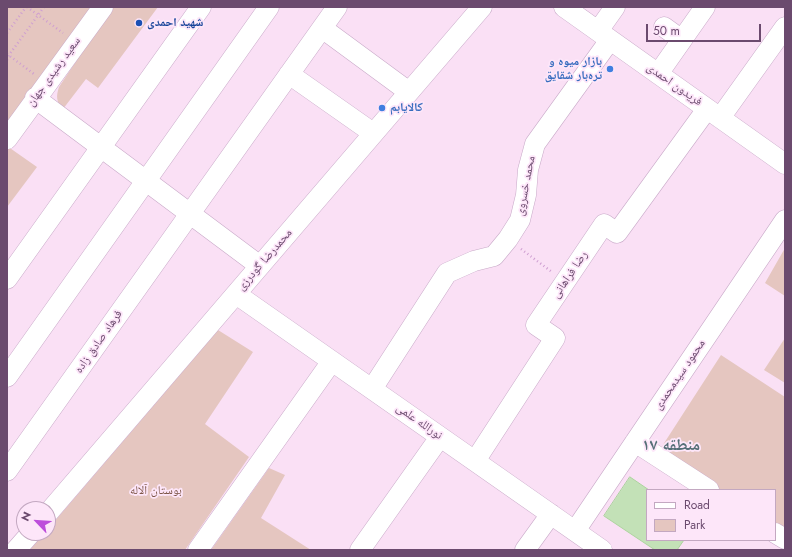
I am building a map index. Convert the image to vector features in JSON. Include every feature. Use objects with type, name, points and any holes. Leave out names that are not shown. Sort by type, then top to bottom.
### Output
[{"type":"street","name":"سعید رشیدی جهان","points":[[7,139],[103,7]]},
{"type":"street","points":[[7,279],[201,7]]},
{"type":"street","points":[[7,377],[269,7]]},
{"type":"street","name":"فرهاد صادق زاده","points":[[7,471],[337,7]]},
{"type":"street","name":"محمدرضا گودرزی","points":[[56,504],[482,7]]},
{"type":"street","name":"فریدون احمدی","points":[[564,7],[784,162]]},
{"type":"street","name":"محمد خسروی","points":[[372,389],[447,273],[474,261],[494,256],[508,239],[520,220],[526,195],[528,170],[535,144],[604,36],[614,7]]},
{"type":"street","points":[[658,74],[705,7]]},
{"type":"street","points":[[664,27],[682,40]]},
{"type":"street","points":[[714,113],[785,27]]},
{"type":"street","points":[[322,28],[409,92]]},
{"type":"street","points":[[289,74],[373,134]]},
{"type":"street","points":[[41,91],[102,146],[260,266]]},
{"type":"street","name":"رضا فراهانی","points":[[475,461],[555,338],[536,325],[604,224],[617,233],[714,113]]},
{"type":"street","name":"محمود سیدمحمدی","points":[[575,531],[785,220]]},
{"type":"street","name":"نورالله علمی","points":[[236,294],[602,550]]},
{"type":"street","points":[[198,550],[332,361]]},
{"type":"street","points":[[360,550],[440,437]]},
{"type":"street","points":[[635,442],[707,489]]},
{"type":"street","points":[[525,550],[551,514]]},
{"type":"street","points":[[776,533],[785,539]]},
{"type":"street","points":[[16,550],[24,541]]},
{"type":"path","points":[[7,33],[26,7],[77,42]]},
{"type":"path","points":[[7,60],[8,55],[44,7]]},
{"type":"path","points":[[8,55],[41,91]]},
{"type":"path","points":[[508,239],[565,282]]},
{"type":"green space","points":[[7,7],[95,7],[7,130]]},
{"type":"green space","points":[[112,7],[158,7],[98,88],[86,79],[63,109],[57,99],[59,87]]},
{"type":"green space","points":[[7,146],[37,167],[7,207]]},
{"type":"green space","points":[[785,248],[785,296],[765,283]]},
{"type":"green space","name":"بوستان آلاله","points":[[218,330],[253,352],[205,424],[249,457],[185,550],[30,550],[37,541],[56,541],[56,520]]},
{"type":"green space","points":[[785,338],[785,383],[764,370]]},
{"type":"green space","points":[[721,355],[785,397],[785,534],[776,528],[776,489],[716,489],[659,451]]},
{"type":"green space","points":[[269,468],[285,475],[261,518],[311,550],[211,550]]},
{"type":"shaded area","points":[[630,477],[648,489],[646,489],[646,541],[683,541],[677,550],[655,550],[604,516]]},
{"type":"place","name":"شهید احمدی","points":[[139,23]]},
{"type":"place","name":"بازار میوه و تره‌بار شقایق","points":[[610,69]]},
{"type":"place","name":"کالایابم","points":[[382,108]]},
{"type":"district","name":"منطقه ۱۷","points":[[671,446]]}]
